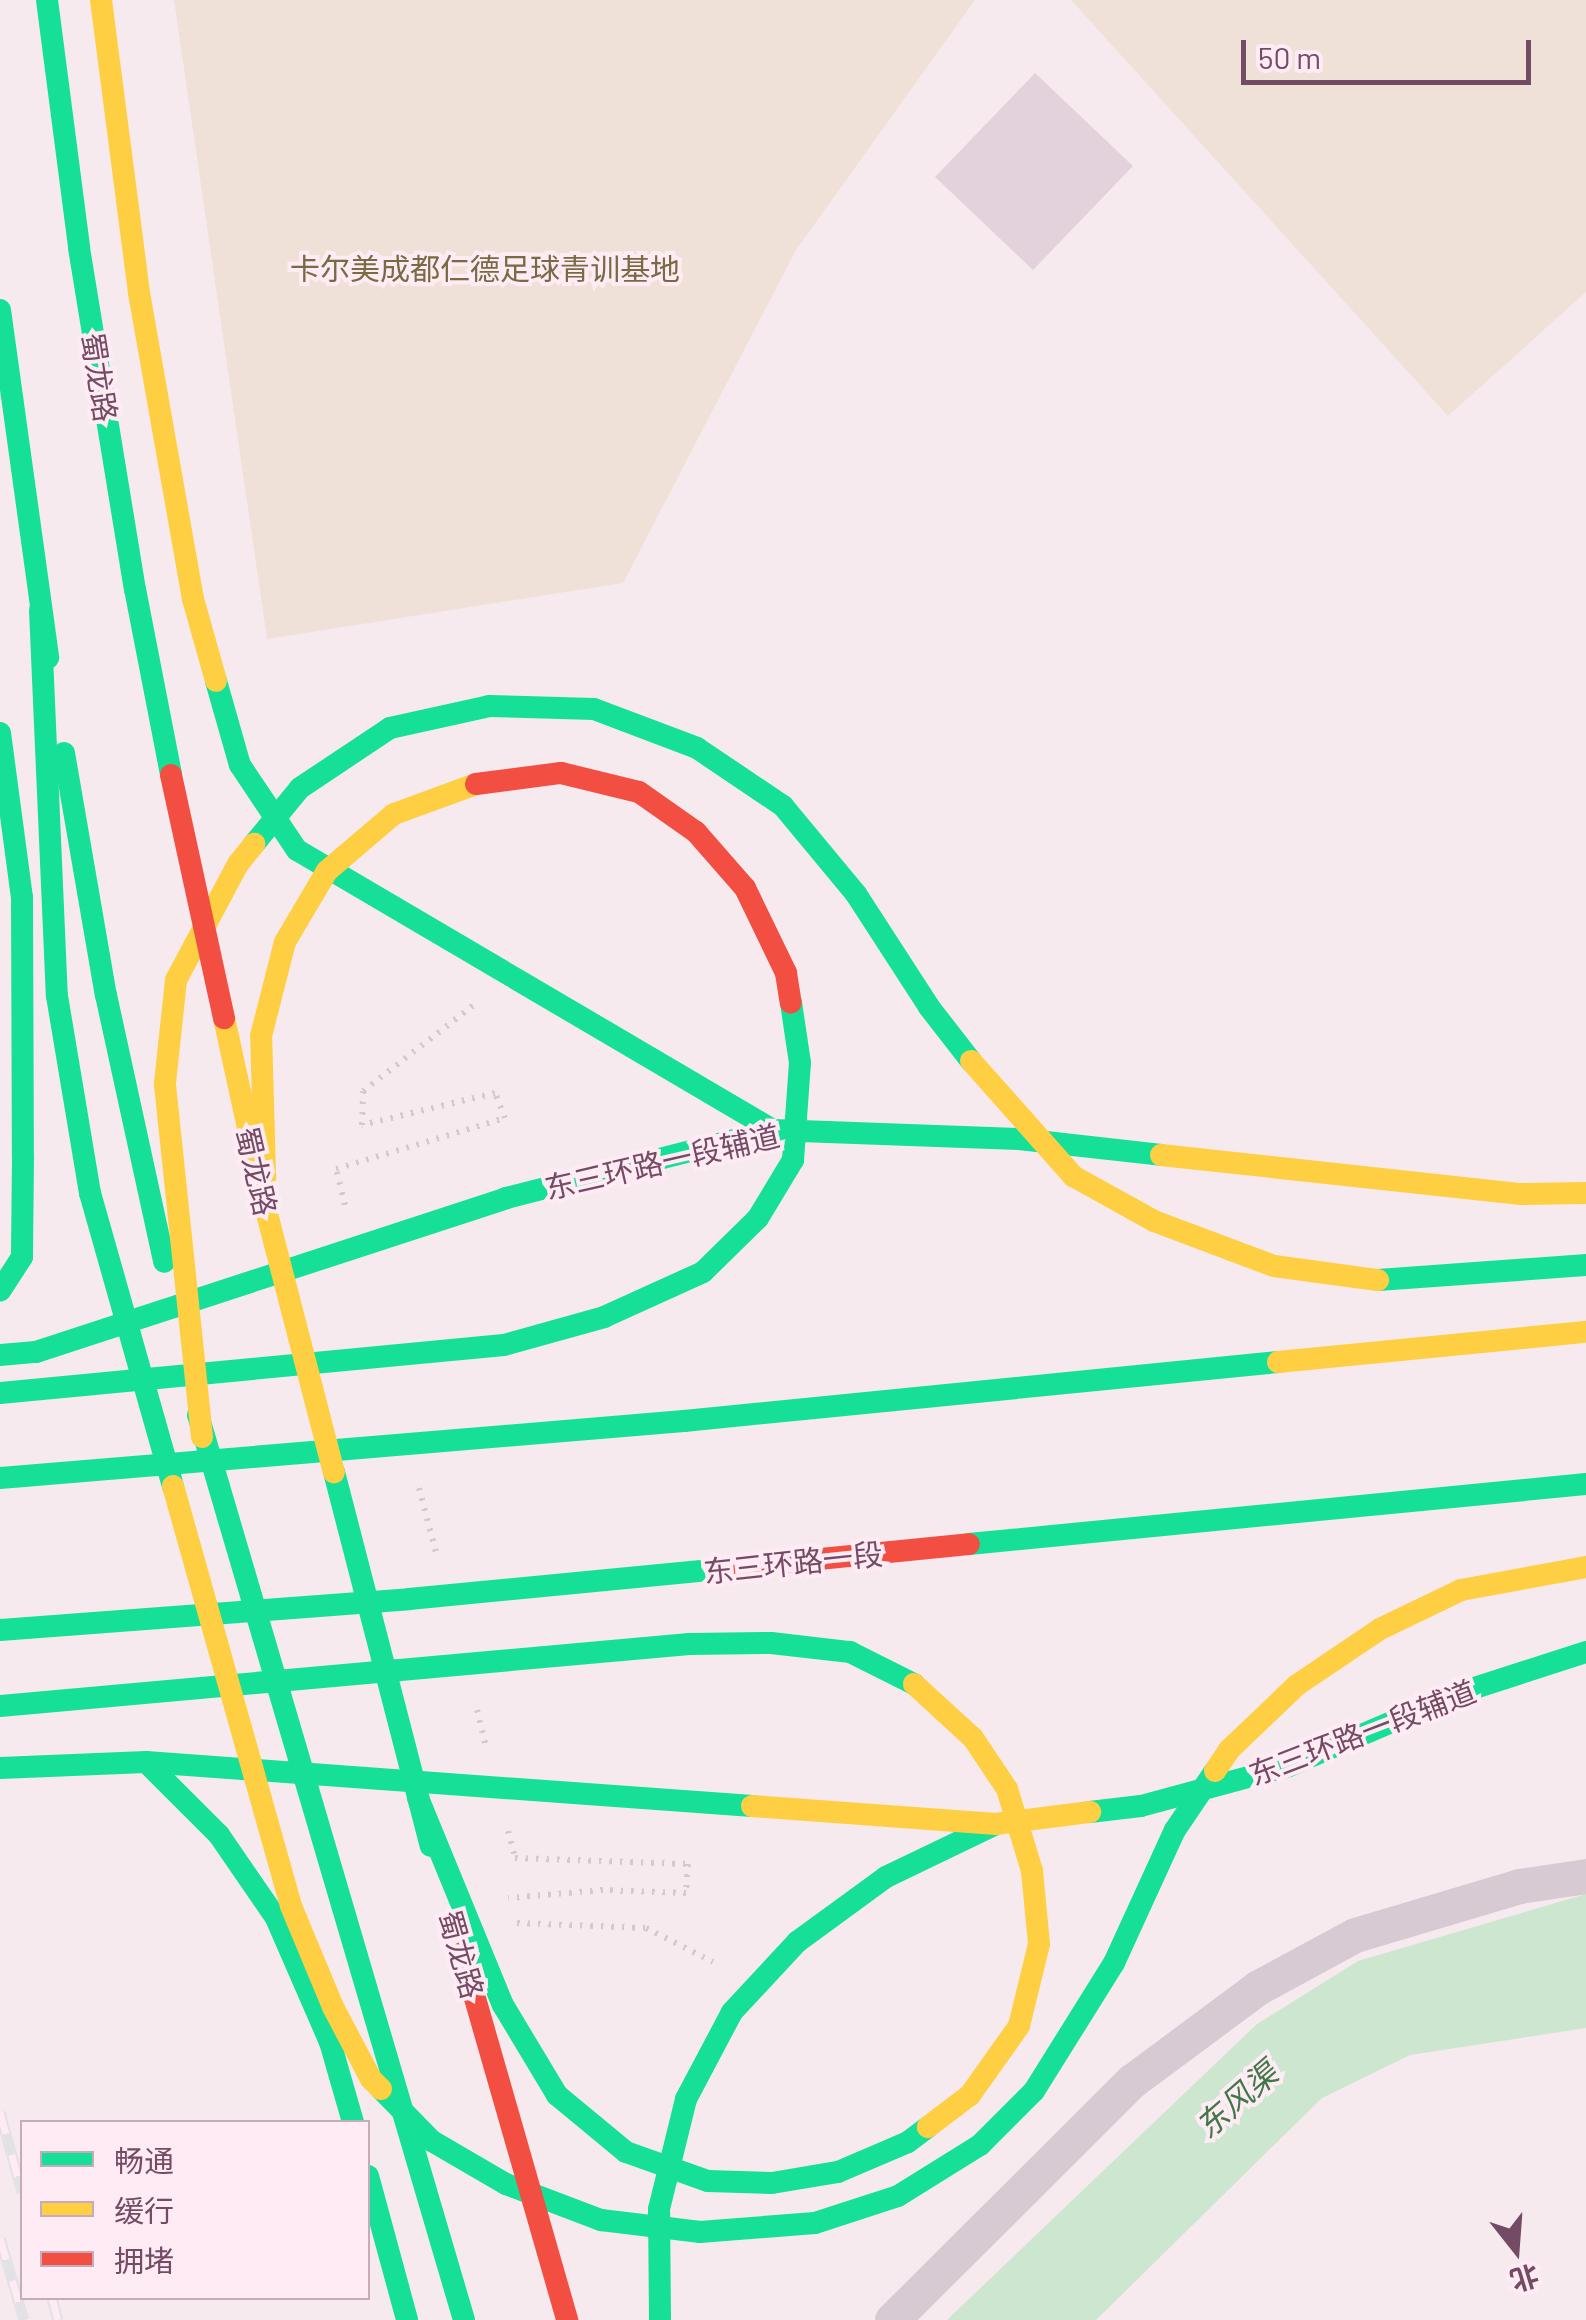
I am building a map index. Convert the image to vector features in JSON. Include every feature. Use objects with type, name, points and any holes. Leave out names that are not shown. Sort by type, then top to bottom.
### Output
[{"type":"main road","name":"蜀龙路","points":[[47,0],[79,248],[135,589],[184,840],[266,1210],[418,1798],[567,2320]]},
{"type":"main road","points":[[101,0],[140,293],[193,599],[240,765],[298,850],[774,1130]]},
{"type":"main road","points":[[0,310],[40,610],[106,994],[202,1437],[464,2320]]},
{"type":"main road","points":[[40,610],[56,996],[90,1193],[290,1906],[333,2007],[372,2079],[432,2141],[506,2184],[600,2220],[700,2232],[815,2224],[898,2196],[980,2145],[1034,2092],[1114,1963],[1175,1830],[1229,1750],[1296,1684],[1380,1629],[1462,1590],[1586,1567]]},
{"type":"main road","points":[[202,1437],[165,1084],[176,980],[238,864],[300,788],[390,728],[489,706],[594,709],[697,748],[783,806],[856,894],[929,1007],[996,1094],[1073,1176],[1154,1221],[1274,1266],[1385,1280],[1586,1265]]},
{"type":"main road","points":[[0,732],[22,897],[23,1120],[22,1257],[0,1291]]},
{"type":"main road","points":[[0,1393],[504,1345],[604,1318],[703,1272],[758,1218],[793,1160],[800,1063],[786,973],[745,888],[696,832],[638,792],[561,773],[470,786],[394,814],[327,871],[285,942],[261,1036],[266,1210]]},
{"type":"main road","name":"东三环路一段辅道","points":[[0,1355],[36,1352],[506,1198],[774,1130],[1019,1139],[1521,1194],[1586,1193]]},
{"type":"main road","points":[[0,1478],[704,1420],[1586,1332]]},
{"type":"main road","name":"东三环路一段","points":[[0,1630],[408,1599],[1586,1484]]},
{"type":"main road","points":[[0,1706],[592,1652],[771,1643],[850,1652],[925,1690],[973,1738],[1007,1788],[1032,1871],[1039,1944],[1019,2026],[970,2095],[908,2142],[838,2172],[772,2184],[708,2182],[626,2152],[557,2095],[504,2005],[418,1798]]},
{"type":"main road","name":"东三环路一段辅道","points":[[0,1768],[146,1762],[996,1824],[1141,1806],[1289,1766],[1459,1693],[1586,1652]]},
{"type":"main road","points":[[146,1762],[219,1835],[276,1918],[330,2042],[352,2120]]},
{"type":"main road","points":[[660,2320],[659,2209],[686,2099],[732,2012],[797,1942],[886,1876],[996,1824]]},
{"type":"main road","points":[[370,2183],[407,2320]]},
{"type":"street","points":[[892,2320],[1132,2082],[1257,1988],[1355,1935],[1519,1886],[1586,1876]]},
{"type":"path","points":[[346,1207],[336,1168],[505,1118],[495,1094],[362,1125],[363,1091],[476,1004]]},
{"type":"path","points":[[415,1475],[440,1571]]},
{"type":"path","points":[[475,1705],[490,1762]]},
{"type":"path","points":[[497,1910],[501,1898],[603,1890],[686,1893],[688,1864],[515,1858],[505,1820]]},
{"type":"path","points":[[512,1923],[646,1928],[712,1962]]},
{"type":"green space","name":"卡尔美成都仁德足球青训基地","points":[[174,0],[975,0],[796,250],[623,583],[267,639]]},
{"type":"green space","points":[[1071,0],[1586,0],[1586,292],[1448,416]]},
{"type":"water","name":"东风渠","points":[[1586,1894],[1586,2028],[1410,2055],[1322,2098],[1096,2320],[947,2320],[1257,2024],[1358,1961]]},
{"type":"building","points":[[1035,73],[1133,166],[1033,270],[935,177]]},
{"type":"railway","points":[[0,2112],[20,2185]]},
{"type":"railway","points":[[0,2238],[24,2320]]},
{"type":"railway","points":[[53,2300],[58,2320]]},
{"type":"traffic: fast","points":[[47,0],[79,248],[135,589],[171,775]]},
{"type":"traffic: fast","points":[[0,310],[48,658]]},
{"type":"traffic: fast","points":[[40,610],[57,996],[90,1193],[173,1486]]},
{"type":"traffic: fast","points":[[216,681],[240,765],[297,850],[773,1130]]},
{"type":"traffic: fast","points":[[254,844],[300,788],[390,728],[489,706],[594,709],[697,748],[783,806],[856,894],[929,1007],[971,1061]]},
{"type":"traffic: fast","points":[[0,733],[22,897],[23,1158],[22,1257],[0,1291]]},
{"type":"traffic: fast","points":[[64,753],[106,995],[164,1262]]},
{"type":"traffic: fast","points":[[0,1393],[504,1345],[604,1317],[703,1272],[758,1218],[793,1160],[800,1063],[791,1003]]},
{"type":"traffic: fast","points":[[0,1355],[36,1352],[506,1198],[773,1130],[1019,1139],[1161,1155]]},
{"type":"traffic: fast","points":[[1378,1280],[1586,1265]]},
{"type":"traffic: fast","points":[[0,1478],[684,1421],[1278,1362]]},
{"type":"traffic: fast","points":[[198,1415],[464,2320]]},
{"type":"traffic: fast","points":[[334,1472],[431,1846]]},
{"type":"traffic: fast","points":[[969,1544],[1586,1484]]},
{"type":"traffic: fast","points":[[0,1630],[409,1599],[730,1568]]},
{"type":"traffic: fast","points":[[0,1706],[689,1644],[771,1643],[850,1652],[914,1684]]},
{"type":"traffic: fast","points":[[1090,1812],[1141,1806],[1289,1766],[1459,1693],[1586,1652]]},
{"type":"traffic: fast","points":[[0,1768],[146,1762],[752,1806]]},
{"type":"traffic: fast","points":[[146,1762],[219,1835],[276,1918],[330,2042],[352,2120]]},
{"type":"traffic: fast","points":[[381,2089],[432,2141],[506,2184],[601,2220],[700,2232],[815,2223],[898,2196],[980,2145],[1034,2091],[1114,1963],[1175,1830],[1215,1771]]},
{"type":"traffic: fast","points":[[418,1798],[503,2005],[557,2095],[626,2152],[708,2181],[772,2183],[838,2172],[908,2142],[928,2127]]},
{"type":"traffic: fast","points":[[660,2320],[659,2209],[686,2099],[732,2012],[797,1942],[886,1877],[996,1824]]},
{"type":"traffic: fast","points":[[370,2183],[407,2320]]},
{"type":"traffic: slow","points":[[101,0],[139,293],[193,599],[216,681]]},
{"type":"traffic: slow","points":[[266,1210],[261,1036],[285,942],[327,871],[394,814],[476,784]]},
{"type":"traffic: slow","points":[[202,1437],[165,1083],[176,980],[238,864],[254,844]]},
{"type":"traffic: slow","points":[[224,1018],[266,1210],[334,1472]]},
{"type":"traffic: slow","points":[[971,1061],[1073,1176],[1154,1221],[1274,1266],[1378,1280]]},
{"type":"traffic: slow","points":[[1161,1155],[1521,1194],[1586,1193]]},
{"type":"traffic: slow","points":[[1278,1362],[1586,1332]]},
{"type":"traffic: slow","points":[[173,1486],[291,1906],[333,2007],[371,2079],[381,2089]]},
{"type":"traffic: slow","points":[[1215,1771],[1229,1750],[1297,1685],[1380,1629],[1461,1590],[1586,1567]]},
{"type":"traffic: slow","points":[[914,1684],[973,1738],[1007,1789],[1032,1871],[1039,1944],[1019,2026],[970,2095],[928,2127]]},
{"type":"traffic: slow","points":[[752,1806],[996,1824],[1090,1812]]},
{"type":"traffic: jam","points":[[476,784],[561,773],[639,792],[696,832],[745,888],[786,973],[791,1003]]},
{"type":"traffic: jam","points":[[171,775],[224,1018]]},
{"type":"traffic: jam","points":[[730,1568],[969,1544]]},
{"type":"traffic: jam","points":[[462,1953],[567,2320]]}]
